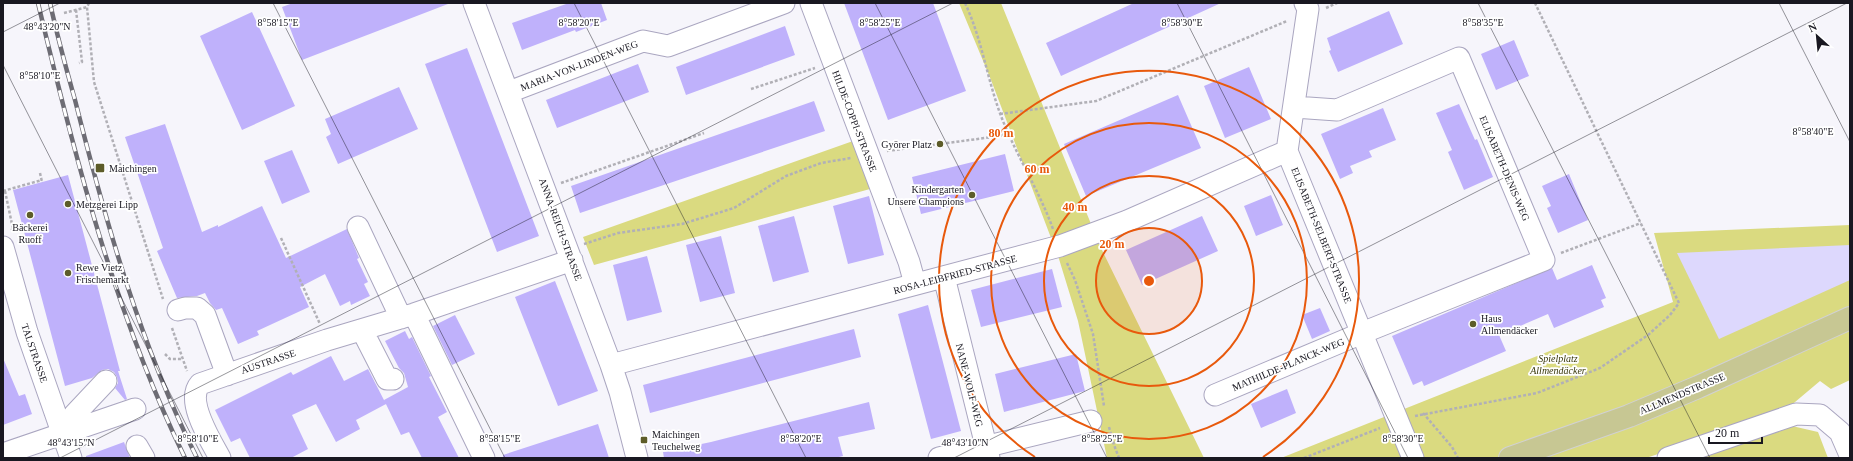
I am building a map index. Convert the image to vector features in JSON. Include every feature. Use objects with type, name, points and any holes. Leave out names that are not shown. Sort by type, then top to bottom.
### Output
[{"type":"main road","name":"ALLMENDSTRASSE","points":[[1510,458],[1629,416],[1705,384],[1850,318]]},
{"type":"street","name":"ANNA-REICH-STRASSE","points":[[474,3],[546,188],[611,365],[620,392],[637,458]]},
{"type":"street","name":"MARIA-VON-LINDEN-WEG","points":[[509,92],[643,41],[668,46],[784,3]]},
{"type":"street","name":"HILDE-COPPI-STRASSE","points":[[811,3],[909,262],[915,284]]},
{"type":"street","points":[[1287,152],[1306,8]]},
{"type":"street","name":"ELISABETH-DENIS-WEG","points":[[1294,107],[1337,110],[1459,58],[1544,260]]},
{"type":"street","name":"ROSA-LEIBFRIED-STRASSE","points":[[611,365],[944,277],[1080,239],[1127,221],[1287,152]]},
{"type":"street","name":"ELISABETH-SELBERT-STRASSE","points":[[1287,152],[1413,458]]},
{"type":"street","points":[[358,227],[408,316],[484,458]]},
{"type":"street","name":"TALSTRASSE","points":[[6,239],[27,332],[69,432],[71,458]]},
{"type":"street","name":"AUSTRASSE","points":[[196,389],[200,384],[327,340],[408,316],[571,255]]},
{"type":"street","points":[[1362,332],[1544,260]]},
{"type":"street","name":"NANE-WOLF-WEG","points":[[944,277],[987,452]]},
{"type":"street","points":[[171,311],[185,308],[197,308],[205,315],[227,375]]},
{"type":"street","points":[[362,330],[387,379],[393,379]]},
{"type":"street","name":"MATHILDE-PLANCK-WEG","points":[[1215,395],[1362,332]]},
{"type":"street","points":[[69,432],[74,415],[106,381]]},
{"type":"street","points":[[196,389],[196,406],[220,458]]},
{"type":"street","points":[[3,454],[135,409]]},
{"type":"street","points":[[1668,458],[1796,414],[1820,415],[1840,432],[1850,455]]},
{"type":"street","points":[[939,458],[987,452],[1091,421]]},
{"type":"path","points":[[89,3],[87,7],[94,82],[171,311],[182,359],[189,378],[196,389]]},
{"type":"path","points":[[1304,458],[1398,421],[1424,413],[1537,393],[1600,368],[1648,335],[1670,315],[1679,303],[1535,3]]},
{"type":"path","points":[[64,13],[87,7]]},
{"type":"path","points":[[1000,114],[1096,101],[1306,8]]},
{"type":"path","points":[[76,10],[82,62],[79,63]]},
{"type":"path","points":[[751,89],[833,62]]},
{"type":"path","points":[[546,188],[704,133]]},
{"type":"path","points":[[571,255],[618,233],[682,224],[734,208],[786,176],[821,163],[868,154],[1000,136],[1008,133]]},
{"type":"path","points":[[6,239],[14,229],[4,191],[42,181],[40,173]]},
{"type":"path","points":[[1544,260],[1641,223]]},
{"type":"path","points":[[281,238],[327,340]]},
{"type":"path","points":[[165,354],[170,359],[182,359]]},
{"type":"path","points":[[1424,413],[1452,447],[1458,458]]},
{"type":"green space","points":[[959,3],[1001,3],[1100,246],[1204,458],[1107,458],[1078,321],[1059,259],[991,80]]},
{"type":"green space","points":[[853,141],[870,189],[594,265],[583,237]]},
{"type":"green space","name":"Spielplatz Allmendäcker","points":[[1850,225],[1850,380],[1831,389],[1820,381],[1782,413],[1646,458],[1281,458],[1673,302],[1654,233]]},
{"type":"green space","points":[[1792,426],[1818,432],[1828,458],[1699,458]]},
{"type":"shaded area","points":[[1850,245],[1850,280],[1719,339],[1677,253]]},
{"type":"building","points":[[293,3],[448,4],[302,60],[282,7]]},
{"type":"building","points":[[569,3],[601,3],[607,20],[576,32],[575,30],[522,50],[512,23]]},
{"type":"building","points":[[844,3],[933,3],[966,91],[888,120]]},
{"type":"building","points":[[1134,3],[1221,3],[1061,76],[1046,43]]},
{"type":"building","points":[[1389,11],[1403,44],[1338,72],[1329,51],[1331,50],[1327,38]]},
{"type":"building","points":[[252,12],[295,106],[242,130],[200,36]]},
{"type":"building","points":[[785,26],[795,55],[686,95],[676,67]]},
{"type":"building","points":[[1514,40],[1529,76],[1496,90],[1481,54]]},
{"type":"building","points":[[467,48],[539,236],[497,252],[425,64]]},
{"type":"building","points":[[638,64],[649,92],[557,128],[546,100]]},
{"type":"building","points":[[1249,67],[1271,119],[1225,138],[1204,86]]},
{"type":"building","points":[[399,87],[418,129],[338,164],[326,137],[331,134],[325,119]]},
{"type":"building","points":[[1178,95],[1201,148],[1086,196],[1064,144]]},
{"type":"building","points":[[814,101],[825,131],[580,213],[571,186]]},
{"type":"building","points":[[1459,104],[1475,140],[1477,139],[1493,177],[1464,190],[1448,152],[1452,150],[1436,113]]},
{"type":"building","points":[[1383,108],[1396,140],[1369,151],[1372,157],[1350,166],[1353,173],[1340,179],[1321,134]]},
{"type":"building","points":[[165,124],[202,232],[218,225],[218,227],[262,206],[286,258],[347,229],[359,258],[357,259],[368,282],[364,284],[370,296],[351,305],[350,301],[340,306],[325,274],[300,287],[309,307],[257,331],[259,335],[238,344],[222,308],[216,310],[210,303],[205,293],[197,296],[177,298],[157,251],[163,248],[125,137]]},
{"type":"building","points":[[292,150],[310,192],[282,204],[264,161]]},
{"type":"building","points":[[1005,154],[1014,191],[921,214],[912,177]]},
{"type":"building","points":[[1569,174],[1588,220],[1558,233],[1547,208],[1551,206],[1542,186]]},
{"type":"building","points":[[68,175],[120,371],[118,371],[127,399],[125,400],[115,388],[118,383],[117,377],[114,372],[108,369],[102,370],[92,378],[65,386],[13,190]]},
{"type":"building","points":[[1271,195],[1283,225],[1256,236],[1244,206]]},
{"type":"building","points":[[869,196],[884,255],[848,264],[833,206]]},
{"type":"building","points":[[794,216],[809,272],[773,282],[758,226]]},
{"type":"building","points":[[1202,216],[1218,251],[1142,285],[1126,250]]},
{"type":"building","points":[[721,236],[735,293],[700,302],[686,245]]},
{"type":"building","points":[[647,256],[662,312],[627,321],[613,265]]},
{"type":"building","name":"Haus Allmendäcker","points":[[1592,265],[1606,298],[1601,300],[1604,307],[1554,328],[1548,314],[1499,335],[1506,351],[1424,386],[1422,381],[1413,385],[1392,336],[1552,268],[1557,280]]},
{"type":"building","points":[[1052,269],[1062,307],[981,327],[971,290]]},
{"type":"building","points":[[555,281],[598,391],[558,406],[515,297]]},
{"type":"building","points":[[928,305],[961,431],[931,439],[898,314]]},
{"type":"building","points":[[1320,308],[1330,331],[1312,339],[1302,315]]},
{"type":"building","points":[[455,315],[475,354],[452,365],[433,326]]},
{"type":"building","points":[[854,329],[861,357],[650,413],[643,385]]},
{"type":"building","points":[[405,331],[409,339],[412,337],[431,376],[429,377],[447,412],[438,417],[459,458],[422,458],[409,432],[401,435],[384,400],[408,387],[404,373],[399,368],[385,341]]},
{"type":"building","points":[[1076,354],[1085,391],[1004,412],[995,374]]},
{"type":"building","points":[[331,356],[344,381],[368,369],[386,404],[356,420],[360,429],[336,442],[316,404],[292,415],[308,449],[291,458],[250,458],[240,438],[231,442],[215,410],[291,372],[293,375]]},
{"type":"building","points":[[3,358],[19,396],[25,394],[32,414],[3,425]]},
{"type":"building","points":[[1287,389],[1296,413],[1261,428],[1251,404]]},
{"type":"building","points":[[869,402],[875,429],[838,437],[843,456],[835,458],[664,458],[663,452],[711,442]]},
{"type":"building","points":[[598,424],[609,458],[503,458],[503,455]]},
{"type":"building","points":[[124,442],[130,458],[86,458],[86,456]]},
{"type":"railway","points":[[38,3],[82,177],[117,292],[160,403],[185,458]]},
{"type":"railway","points":[[50,3],[99,192],[126,282],[158,371],[197,458]]},
{"type":"place","name":"Györer Platz","points":[[940,144]]},
{"type":"place","name":"Maichingen","points":[[100,168]]},
{"type":"place","name":"Kindergarten Unsere Champions","points":[[972,195]]},
{"type":"place","name":"Metzgerei Lipp","points":[[68,204]]},
{"type":"place","name":"Bäckerei Ruoff","points":[[30,215]]},
{"type":"place","name":"Rewe Vietz Frischemarkt","points":[[68,273]]},
{"type":"place","name":"Haus Allmendäcker","points":[[1473,324]]},
{"type":"place","name":"Maichingen Teuchelweg","points":[[644,440]]}]
